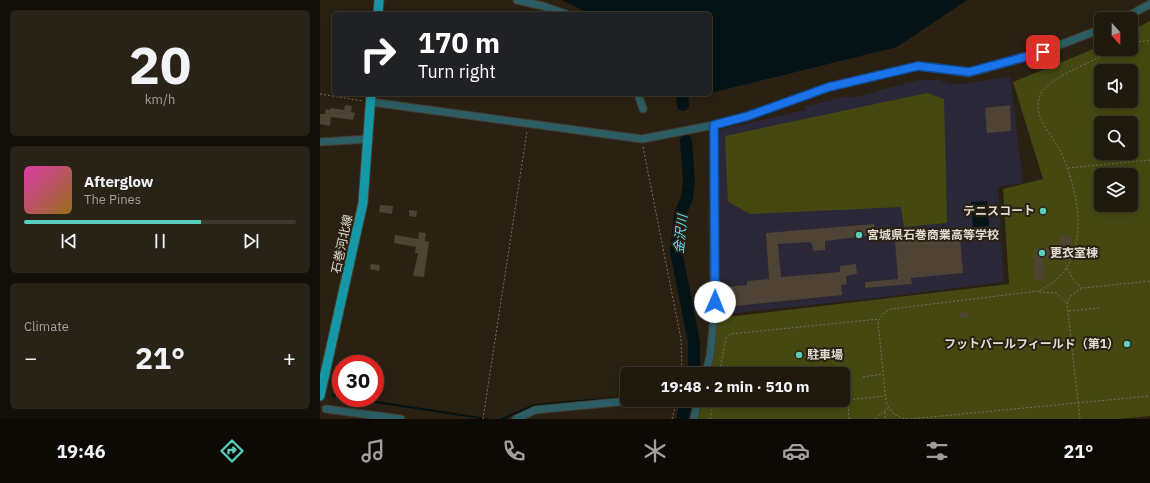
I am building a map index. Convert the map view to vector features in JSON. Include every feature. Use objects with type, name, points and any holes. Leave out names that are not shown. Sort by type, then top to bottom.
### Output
[{"type":"main road","points":[[378,12],[379,0]]},
{"type":"main road","name":"石巻河北線","points":[[320,396],[363,203],[371,98]]},
{"type":"street","points":[[517,0],[560,12]]},
{"type":"street","points":[[1136,12],[1150,4]]},
{"type":"street","points":[[371,98],[528,123],[644,138],[714,125],[748,116],[829,87],[918,66],[969,72],[1032,56],[1094,33]]},
{"type":"street","points":[[639,96],[643,109]]},
{"type":"street","points":[[707,367],[710,357],[714,317],[714,125]]},
{"type":"street","points":[[320,142],[368,139]]},
{"type":"street","points":[[516,419],[535,410],[620,402]]},
{"type":"street","points":[[694,419],[697,407]]},
{"type":"street","points":[[326,409],[401,419]]},
{"type":"path","points":[[1138,41],[1150,40]]},
{"type":"path","points":[[1038,292],[1049,287],[1059,278],[1067,267],[1075,248],[1078,220],[1077,204],[1068,168],[1055,140],[1041,119],[1039,112],[1040,95],[1051,81],[1103,56]]},
{"type":"path","points":[[320,94],[332,95]]},
{"type":"path","points":[[346,96],[371,98]]},
{"type":"path","points":[[483,419],[528,123]]},
{"type":"path","points":[[644,138],[643,147],[681,339],[682,367]]},
{"type":"path","points":[[1068,168],[1150,160]]},
{"type":"path","points":[[1067,267],[1073,279],[1083,288]]},
{"type":"path","points":[[1067,304],[1071,296],[1083,288],[1150,281]]},
{"type":"path","points":[[720,367],[726,338],[731,334],[880,319],[891,309],[1038,292],[1057,293],[1067,304],[1080,419]]},
{"type":"path","points":[[1068,311],[1100,308]]},
{"type":"path","points":[[880,319],[886,396],[889,408],[895,416],[910,419],[1150,396]]},
{"type":"path","points":[[863,377],[884,374]]},
{"type":"path","points":[[849,419],[848,400],[886,396]]},
{"type":"path","points":[[672,419],[675,407]]},
{"type":"path","points":[[710,419],[713,407]]},
{"type":"path","points":[[875,419],[889,408]]},
{"type":"path","points":[[884,411],[885,419]]},
{"type":"shaded area","points":[[562,0],[967,0],[897,47],[712,93],[712,12],[586,12]]},
{"type":"shaded area","name":"宮城県石巻商業高等学校","points":[[1010,76],[1023,183],[998,187],[1004,282],[876,298],[717,315],[718,133],[723,129],[805,110],[806,106],[848,96],[853,98],[919,80],[939,80],[950,84],[964,84]]},
{"type":"shaded area","points":[[987,201],[989,226],[973,227],[971,202]]},
{"type":"green space","points":[[1150,21],[1150,416],[1118,419],[698,419],[701,407],[850,407],[850,367],[708,367],[719,318],[1009,284],[1003,189],[1043,179],[1013,82],[1094,49],[1094,56],[1138,56],[1138,27]]},
{"type":"green space","points":[[927,93],[944,99],[947,223],[904,227],[901,207],[750,214],[728,202],[725,136]]},
{"type":"building","points":[[345,105],[352,106],[351,112],[355,113],[353,120],[331,117],[330,126],[320,124],[320,114],[325,114],[326,109],[330,110],[331,108],[344,110]]},
{"type":"building","points":[[1010,105],[1011,131],[987,133],[985,108]]},
{"type":"building","points":[[380,205],[393,206],[392,214],[379,212]]},
{"type":"building","points":[[409,210],[417,211],[416,217],[409,216]]},
{"type":"building","points":[[874,224],[875,235],[825,241],[825,250],[813,251],[812,243],[810,244],[810,242],[778,244],[781,277],[840,272],[840,266],[856,264],[857,274],[846,276],[847,284],[841,285],[842,295],[724,307],[722,287],[747,285],[747,281],[769,279],[766,233]]},
{"type":"building","points":[[993,231],[994,238],[971,240],[971,233]]},
{"type":"building","points":[[419,232],[426,233],[425,241],[429,242],[424,277],[413,276],[418,253],[415,253],[416,247],[394,243],[395,235],[418,239]]},
{"type":"building","points":[[1071,235],[1072,245],[1061,246],[1059,236]]},
{"type":"building","points":[[960,237],[963,273],[911,278],[912,284],[865,288],[865,282],[898,279],[895,241]]},
{"type":"building","points":[[1050,247],[1051,258],[1043,258],[1045,279],[1035,280],[1034,249]]},
{"type":"building","points":[[371,264],[380,265],[379,271],[370,269]]},
{"type":"building","points":[[968,312],[969,317],[960,318],[959,313]]},
{"type":"waterway","name":"金沢川","points":[[682,96],[683,105]]},
{"type":"waterway","name":"金沢川","points":[[686,141],[689,182],[687,198],[680,214],[676,251],[694,342],[694,367]]},
{"type":"waterway","points":[[502,419],[535,405],[620,398]]},
{"type":"waterway","points":[[384,403],[487,419]]},
{"type":"waterway","name":"金沢川","points":[[682,419],[685,407]]},
{"type":"place","name":"テニスコート","points":[[1043,211]]},
{"type":"place","name":"宮城県石巻商業高等学校","points":[[859,235]]},
{"type":"place","name":"更衣室棟","points":[[1042,253]]},
{"type":"place","name":"フットバールフィールド（第1）","points":[[1127,344]]},
{"type":"place","name":"駐車場","points":[[799,355]]},
{"type":"route","points":[[715,302],[714,125],[748,116],[829,87],[918,66],[930,66],[964,73],[988,68],[1043,52]]}]
